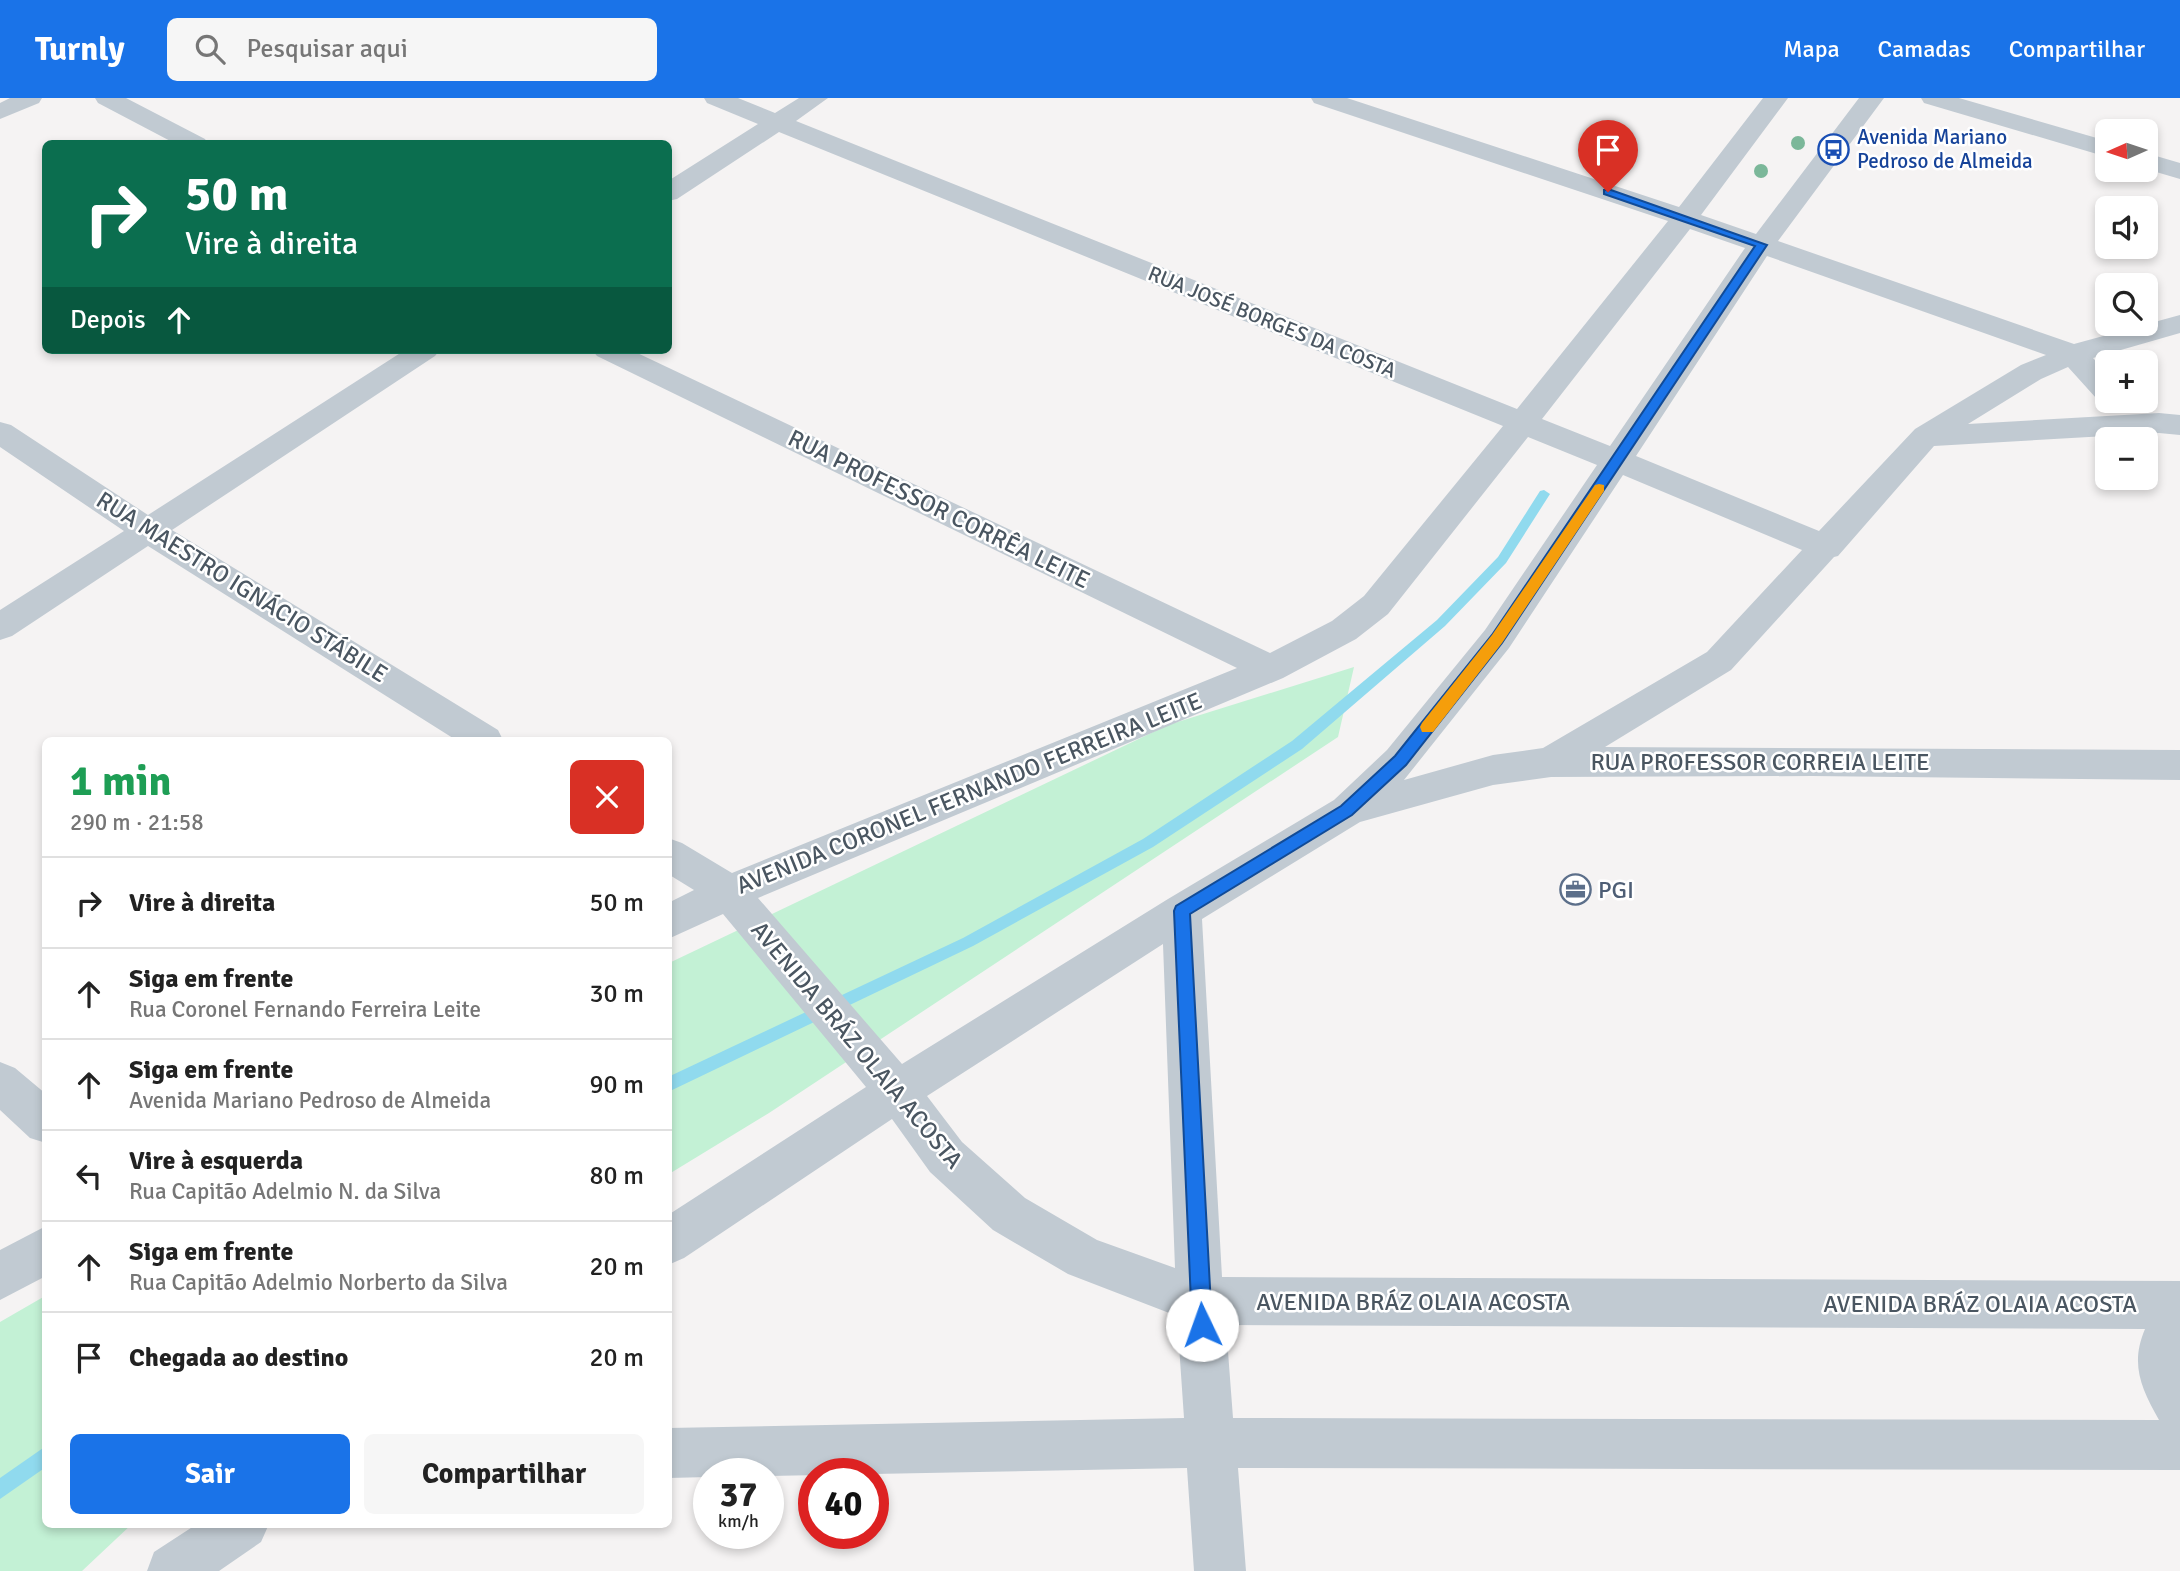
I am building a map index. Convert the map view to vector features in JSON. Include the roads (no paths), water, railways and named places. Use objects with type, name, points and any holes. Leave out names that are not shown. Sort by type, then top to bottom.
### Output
[{"type":"street","points":[[0,112],[30,98]]},
{"type":"street","points":[[107,98],[188,140]]},
{"type":"street","name":"RUA JOSÉ BORGES DA COSTA","points":[[716,98],[1790,530],[1826,548]]},
{"type":"street","points":[[672,190],[816,98]]},
{"type":"street","points":[[1323,98],[1685,218],[2073,354],[2095,378]]},
{"type":"street","points":[[1271,669],[1344,630],[1376,605],[1524,423],[1776,98]]},
{"type":"street","points":[[672,1239],[897,1091],[1182,911],[1347,811],[1400,760],[1488,650],[1761,245],[1872,98]]},
{"type":"street","points":[[1933,98],[2095,145]]},
{"type":"street","points":[[2158,165],[2180,171]]},
{"type":"street","points":[[1551,762],[1719,661],[1826,548],[1926,436],[2031,372],[2073,354],[2180,324]]},
{"type":"street","points":[[0,627],[419,354]]},
{"type":"street","name":"RUA PROFESSOR CORRÊA LEITE","points":[[615,354],[1271,669]]},
{"type":"street","points":[[2147,413],[2169,424]]},
{"type":"street","points":[[1926,436],[2169,424]]},
{"type":"street","name":"RUA MAESTRO IGNÁCIO STÁBILE","points":[[0,432],[148,531],[480,737]]},
{"type":"street","name":"AVENIDA CORONEL FERNANDO FERREIRA LEITE","points":[[672,920],[729,892],[1271,669]]},
{"type":"street","name":"RUA PROFESSOR CORREIA LEITE","points":[[1347,811],[1493,771],[1551,762],[1812,761],[2180,765]]},
{"type":"street","points":[[672,856],[729,892]]},
{"type":"street","name":"AVENIDA BRÁZ OLAIA ACOSTA","points":[[729,892],[897,1091],[946,1157],[1009,1214],[1084,1258],[1200,1301],[2180,1305]]},
{"type":"street","points":[[1182,911],[1200,1301],[1220,1571]]},
{"type":"street","points":[[0,1082],[42,1119]]},
{"type":"street","points":[[0,1277],[42,1251]]},
{"type":"street","points":[[2180,1316],[2166,1331],[2159,1354],[2164,1381],[2180,1409]]},
{"type":"street","points":[[672,1453],[1210,1443],[2180,1445]]},
{"type":"street","points":[[173,1571],[237,1528]]},
{"type":"waterway","points":[[672,1083],[968,942],[1148,843],[1297,745],[1441,623],[1502,560],[1544,494]]},
{"type":"waterway","points":[[0,1490],[42,1458]]},
{"type":"place","name":"Avenida Mariano Pedroso de Almeida","points":[[1834,149]]},
{"type":"place","name":"PGI","points":[[1575,890]]}]
